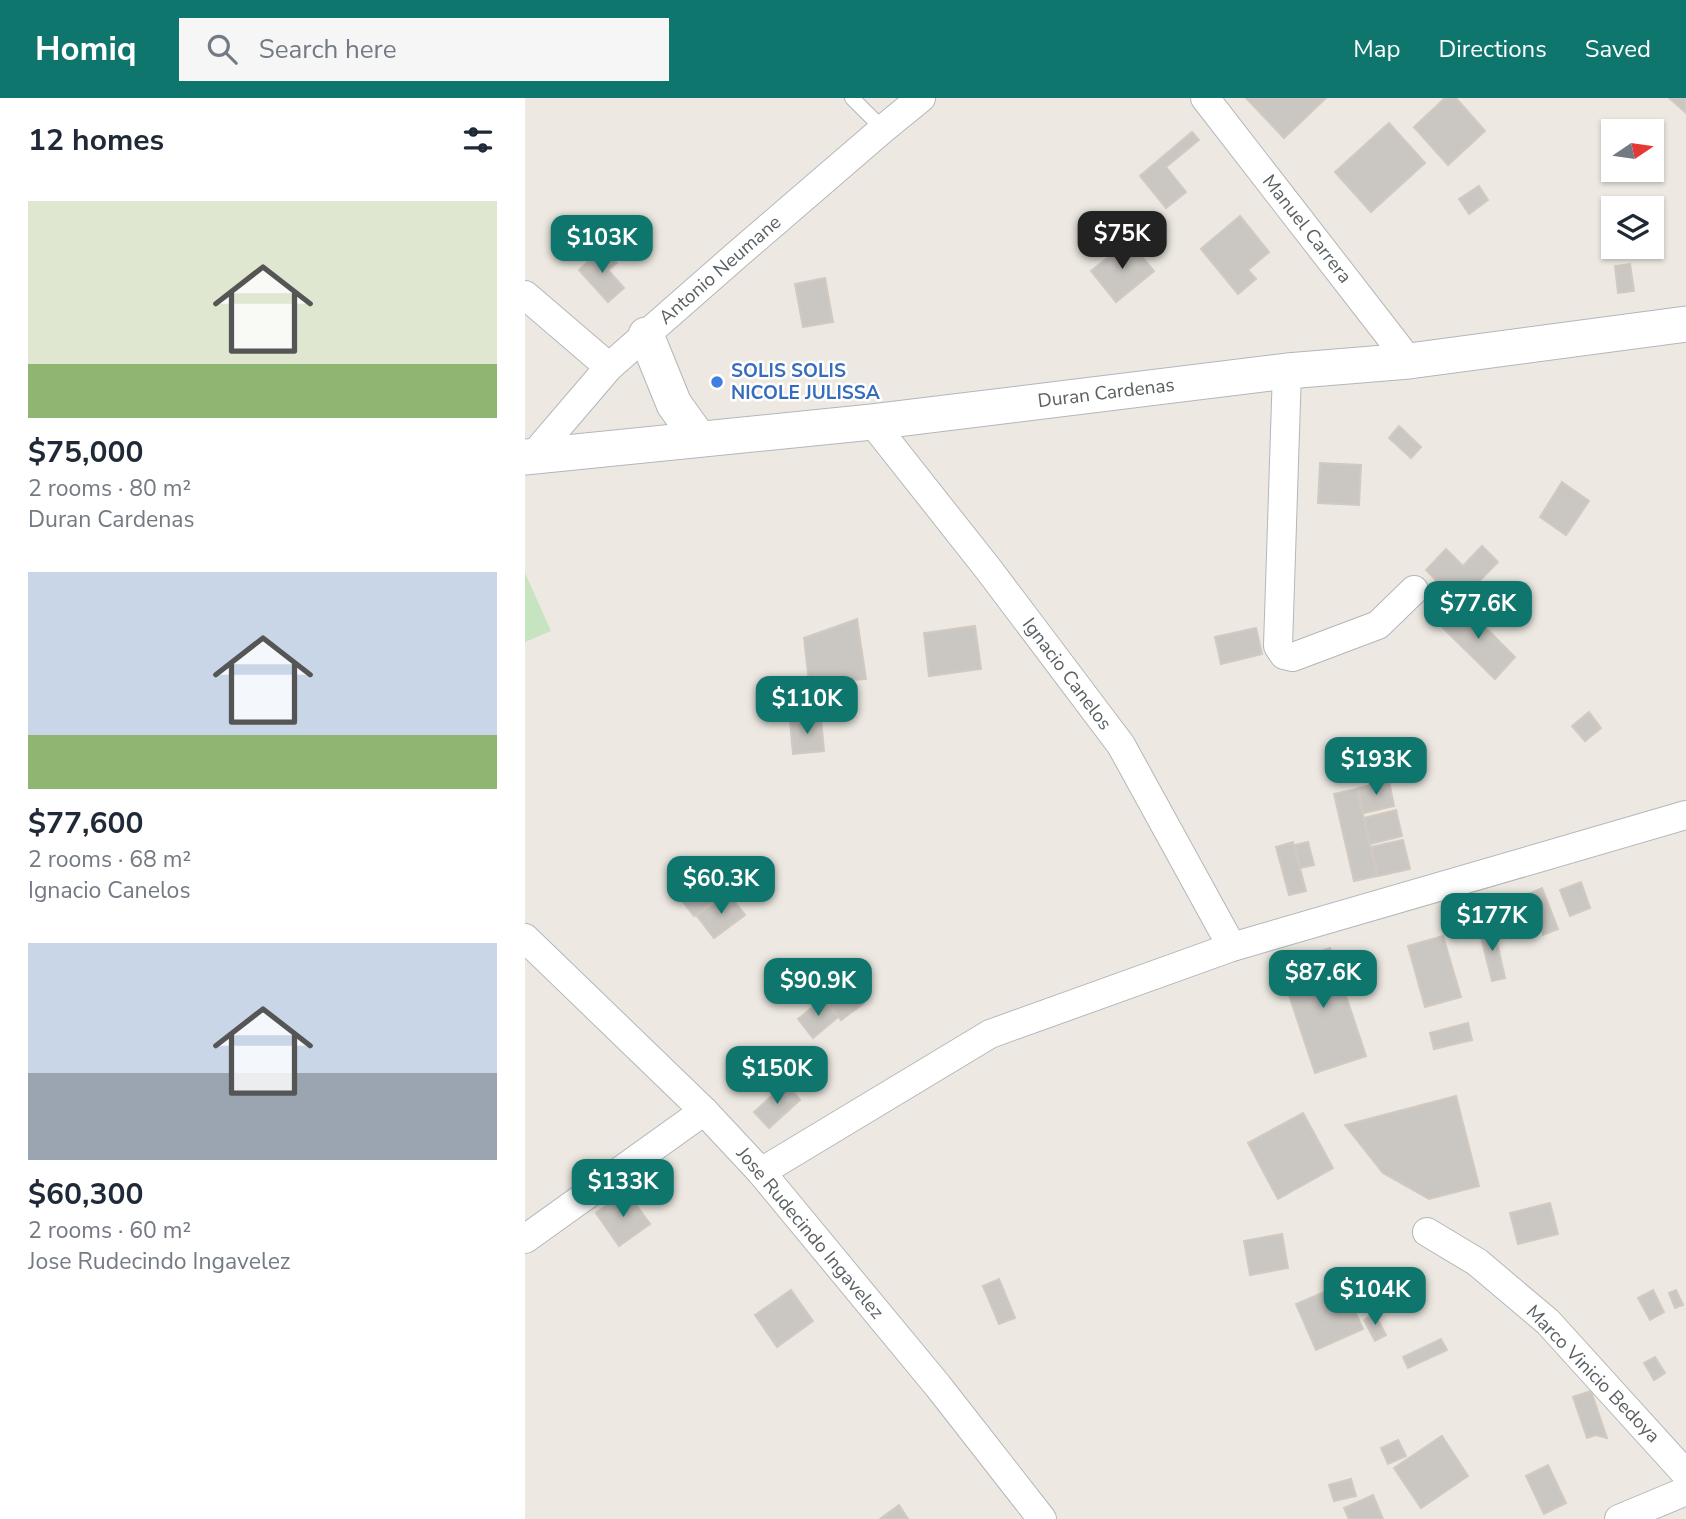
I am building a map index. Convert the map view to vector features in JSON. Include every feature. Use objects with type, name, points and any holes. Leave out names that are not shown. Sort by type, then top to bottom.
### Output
[{"type":"street","name":"Antonio Neumane","points":[[529,456],[609,367],[921,98]]},
{"type":"street","name":"Manuel Carrera","points":[[1205,98],[1409,360]]},
{"type":"street","points":[[525,295],[609,367]]},
{"type":"street","name":"Duran Cardenas","points":[[529,456],[872,422],[1287,371],[1409,360],[1686,324]]},
{"type":"street","points":[[646,335],[674,404],[699,439]]},
{"type":"street","points":[[1287,371],[1277,646],[1284,655],[1293,657],[1378,625],[1414,590]]},
{"type":"street","name":"Ignacio Canelos","points":[[872,422],[989,570],[1121,746],[1232,947]]},
{"type":"street","points":[[761,1172],[990,1034],[1232,947],[1686,815]]},
{"type":"street","name":"Jose Rudecindo Ingavelez","points":[[525,938],[704,1111],[761,1172],[930,1377],[1042,1519]]},
{"type":"street","points":[[525,1239],[704,1111]]},
{"type":"street","name":"Marco Vinicio Bedoya","points":[[1427,1232],[1477,1262],[1548,1322],[1686,1474]]},
{"type":"street","points":[[1619,1519],[1686,1491]]},
{"type":"lane","points":[[852,98],[883,129]]},
{"type":"green space","points":[[525,573],[551,631],[525,642]]},
{"type":"building","points":[[1246,98],[1326,98],[1284,138]]},
{"type":"building","points":[[1445,98],[1456,98],[1485,131],[1448,165],[1414,127]]},
{"type":"building","points":[[1669,98],[1686,98],[1686,113]]},
{"type":"building","points":[[1389,123],[1425,163],[1371,212],[1335,172]]},
{"type":"building","points":[[1192,132],[1199,140],[1166,167],[1186,192],[1166,208],[1140,176]]},
{"type":"building","points":[[1479,186],[1488,200],[1469,214],[1459,199]]},
{"type":"building","points":[[1240,216],[1269,252],[1248,270],[1256,279],[1238,294],[1201,249]]},
{"type":"building","points":[[1129,241],[1154,271],[1116,302],[1091,271]]},
{"type":"building","points":[[603,248],[617,263],[608,270],[624,288],[608,302],[579,270]]},
{"type":"building","points":[[1630,264],[1634,291],[1618,293],[1615,266]]},
{"type":"building","points":[[825,278],[833,322],[803,327],[795,284]]},
{"type":"building","points":[[1399,426],[1421,447],[1411,458],[1389,438]]},
{"type":"building","points":[[1320,463],[1361,465],[1359,505],[1318,503]]},
{"type":"building","points":[[1562,482],[1589,501],[1566,535],[1540,517]]},
{"type":"building","points":[[1482,546],[1498,562],[1458,603],[1426,570],[1446,549],[1463,566]]},
{"type":"building","points":[[1462,604],[1515,657],[1495,679],[1441,626]]},
{"type":"building","points":[[857,619],[866,679],[809,683],[804,638]]},
{"type":"building","points":[[975,626],[981,669],[929,676],[924,633]]},
{"type":"building","points":[[1256,628],[1262,654],[1221,664],[1215,637]]},
{"type":"building","points":[[1589,712],[1601,728],[1585,741],[1572,726]]},
{"type":"building","points":[[821,718],[824,751],[793,754],[790,721]]},
{"type":"building","points":[[1389,781],[1394,806],[1364,813],[1358,788]]},
{"type":"building","points":[[1357,789],[1377,876],[1354,881],[1334,794]]},
{"type":"building","points":[[1396,810],[1402,836],[1370,844],[1364,818]]},
{"type":"building","points":[[1403,840],[1410,869],[1378,876],[1371,847]]},
{"type":"building","points":[[1293,842],[1306,891],[1289,895],[1276,847]]},
{"type":"building","points":[[1308,842],[1314,865],[1300,868],[1295,845]]},
{"type":"building","points":[[709,867],[727,890],[694,916],[676,893]]},
{"type":"building","points":[[1581,882],[1590,908],[1570,916],[1560,890]]},
{"type":"building","points":[[1542,888],[1558,929],[1543,935],[1528,894]]},
{"type":"building","points":[[728,893],[745,915],[714,938],[697,916]]},
{"type":"building","points":[[1493,925],[1505,978],[1492,981],[1479,929]]},
{"type":"building","points":[[1443,936],[1461,997],[1425,1007],[1408,946]]},
{"type":"building","points":[[1330,948],[1366,1056],[1315,1073],[1279,965]]},
{"type":"building","points":[[850,985],[864,1003],[841,1020],[828,1002]]},
{"type":"building","points":[[823,999],[838,1017],[813,1038],[798,1019]]},
{"type":"building","points":[[1468,1023],[1472,1040],[1434,1049],[1430,1033]]},
{"type":"building","points":[[786,1083],[800,1100],[769,1128],[754,1112]]},
{"type":"building","points":[[1456,1096],[1479,1186],[1429,1199],[1383,1173],[1345,1125]]},
{"type":"building","points":[[1303,1113],[1333,1168],[1278,1199],[1248,1143]]},
{"type":"building","points":[[626,1191],[650,1224],[619,1246],[596,1213]]},
{"type":"building","points":[[1550,1203],[1558,1234],[1518,1244],[1510,1213]]},
{"type":"building","points":[[1282,1234],[1288,1268],[1250,1275],[1244,1241]]},
{"type":"building","points":[[999,1279],[1015,1318],[999,1324],[983,1286]]},
{"type":"building","points":[[1343,1284],[1363,1329],[1316,1350],[1296,1304]]},
{"type":"building","points":[[791,1290],[813,1321],[777,1347],[755,1315]]},
{"type":"building","points":[[1653,1290],[1664,1312],[1650,1320],[1638,1298]]},
{"type":"building","points":[[1676,1290],[1683,1305],[1675,1308],[1669,1293]]},
{"type":"building","points":[[1374,1313],[1386,1335],[1375,1341],[1364,1320]]},
{"type":"building","points":[[1441,1339],[1447,1350],[1408,1368],[1403,1357]]},
{"type":"building","points":[[1655,1357],[1665,1373],[1654,1380],[1644,1363]]},
{"type":"building","points":[[1591,1391],[1607,1438],[1596,1435],[1587,1438],[1573,1397]]},
{"type":"building","points":[[1442,1436],[1468,1476],[1421,1508],[1394,1468]]},
{"type":"building","points":[[1398,1440],[1406,1456],[1388,1464],[1381,1448]]},
{"type":"building","points":[[1548,1465],[1566,1503],[1544,1514],[1526,1476]]},
{"type":"building","points":[[1351,1479],[1356,1496],[1334,1501],[1329,1485]]},
{"type":"building","points":[[1373,1495],[1383,1519],[1349,1519],[1344,1508]]},
{"type":"building","points":[[899,1505],[908,1519],[880,1519]]},
{"type":"place","name":"SOLIS SOLIS NICOLE JULISSA","points":[[717,382]]}]
